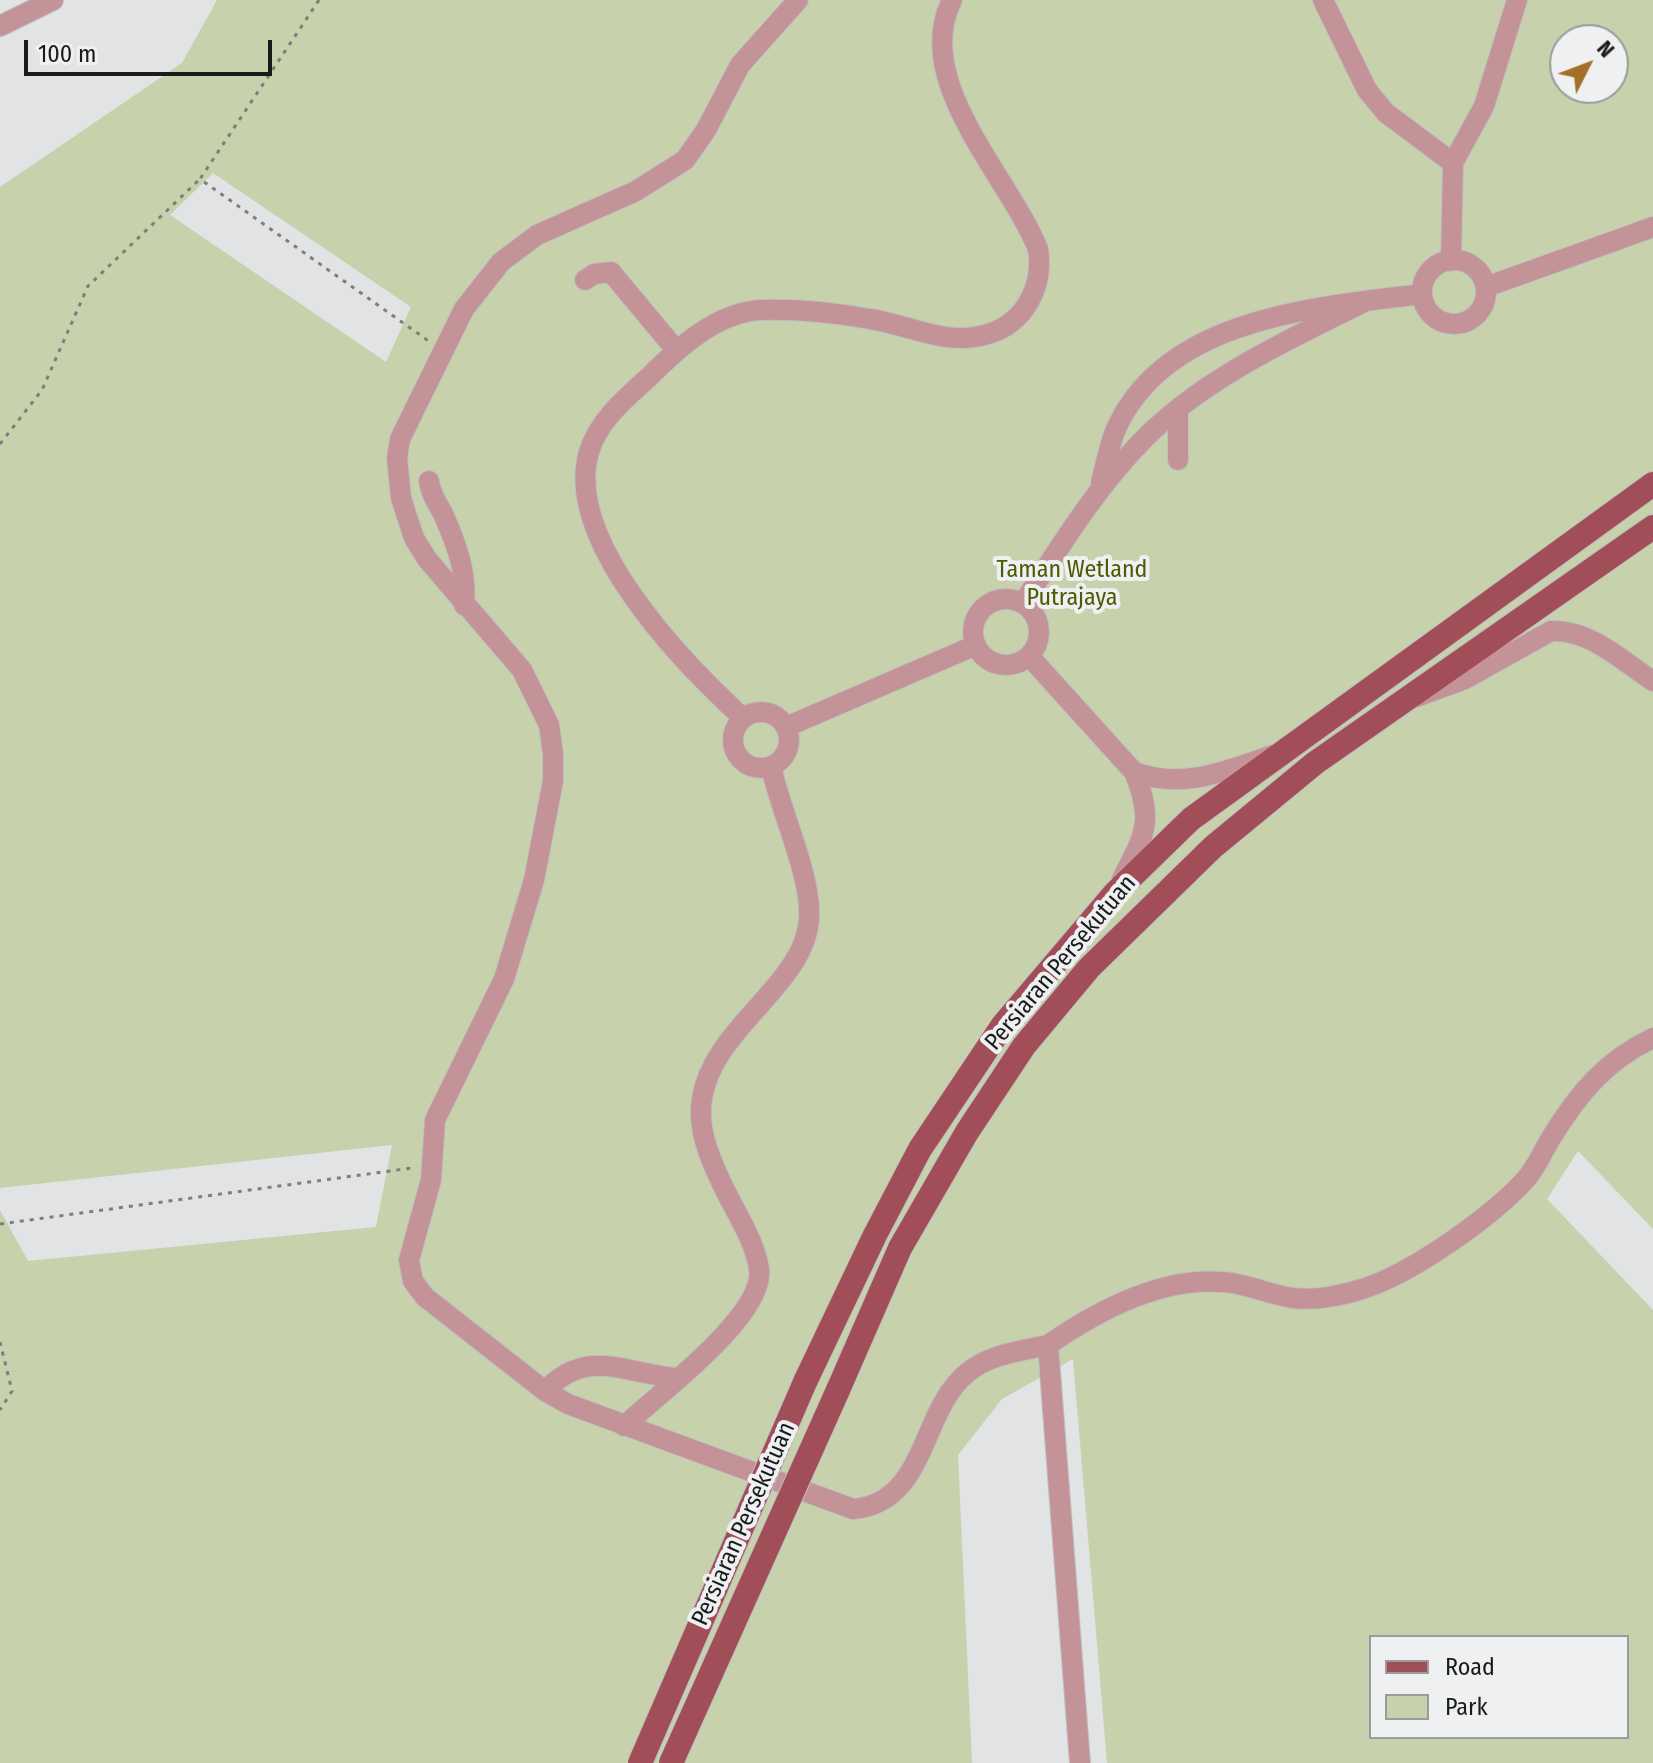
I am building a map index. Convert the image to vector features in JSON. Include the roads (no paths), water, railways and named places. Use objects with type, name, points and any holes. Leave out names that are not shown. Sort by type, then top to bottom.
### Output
[{"type":"main road","name":"Persiaran Persekutuan","points":[[640,1763],[805,1382],[875,1235],[920,1149],[1003,1025],[1115,893],[1191,819],[1653,484]]},
{"type":"main road","name":"Persiaran Persekutuan","points":[[671,1763],[900,1248],[967,1132],[1024,1046],[1089,968],[1213,847],[1315,763],[1653,527]]},
{"type":"street","points":[[0,26],[53,0]]},
{"type":"street","points":[[798,0],[740,65],[706,130],[685,160],[636,191],[537,235],[501,262],[464,309],[400,439],[398,478],[414,538],[464,605],[522,670],[549,725],[553,781],[534,880],[504,979],[435,1120],[432,1165],[409,1260],[413,1281],[425,1297],[545,1391],[568,1404],[853,1509],[867,1508],[881,1503],[910,1473],[954,1386],[967,1373],[1002,1355],[1048,1345],[1085,1319],[1163,1288],[1192,1282],[1224,1282],[1295,1298],[1367,1288],[1431,1254],[1482,1218],[1527,1178],[1575,1099],[1625,1051],[1653,1038]]},
{"type":"street","points":[[743,718],[711,686],[630,592],[606,554],[587,503],[589,451],[601,427],[676,350],[720,322],[760,310],[870,319],[950,339],[1001,329],[1026,308],[1038,279],[1038,249],[946,84],[941,34],[952,0]]},
{"type":"street","points":[[1323,0],[1367,90],[1386,113],[1453,163]]},
{"type":"street","points":[[1451,261],[1453,163],[1484,106],[1517,0]]},
{"type":"street","points":[[1486,287],[1653,227]]},
{"type":"street","points":[[1451,261],[1467,263],[1479,272],[1486,287],[1485,302],[1478,314],[1465,323],[1451,324],[1437,319],[1426,308],[1422,294],[1430,272],[1451,261]]},
{"type":"street","points":[[585,280],[594,274],[611,272],[676,350]]},
{"type":"street","points":[[1099,489],[1117,428],[1144,387],[1179,358],[1229,329],[1306,309],[1422,294]]},
{"type":"street","points":[[1023,603],[1099,489],[1143,440],[1178,409],[1241,368],[1364,302]]},
{"type":"street","points":[[1178,409],[1178,460]]},
{"type":"street","points":[[429,481],[431,494],[444,514],[464,569],[464,605]]},
{"type":"street","points":[[1010,599],[1023,603],[1034,614],[1039,628],[1038,643],[1029,656],[1016,664],[1000,664],[986,658],[976,645],[973,632],[976,618],[984,607],[1010,599]]},
{"type":"street","points":[[1400,702],[1465,679],[1551,631],[1565,630],[1590,639],[1653,681]]},
{"type":"street","points":[[786,727],[976,645]]},
{"type":"street","points":[[1029,656],[1134,772],[1147,816],[1144,838],[1115,893]]},
{"type":"street","points":[[767,712],[786,727],[787,750],[771,766],[758,767],[746,763],[737,753],[733,741],[736,728],[743,718],[767,712]]},
{"type":"street","points":[[1134,772],[1153,779],[1200,780],[1283,751]]},
{"type":"street","points":[[624,1426],[741,1319],[759,1284],[754,1254],[711,1160],[702,1128],[701,1102],[714,1062],[784,975],[803,942],[809,920],[807,894],[778,803],[771,766]]},
{"type":"street","points":[[1048,1345],[1080,1763]]},
{"type":"street","points":[[545,1391],[560,1375],[575,1367],[600,1365],[676,1378]]},
{"type":"park label","name":"Taman Wetland Putrajaya","points":[[1072,584]]}]
